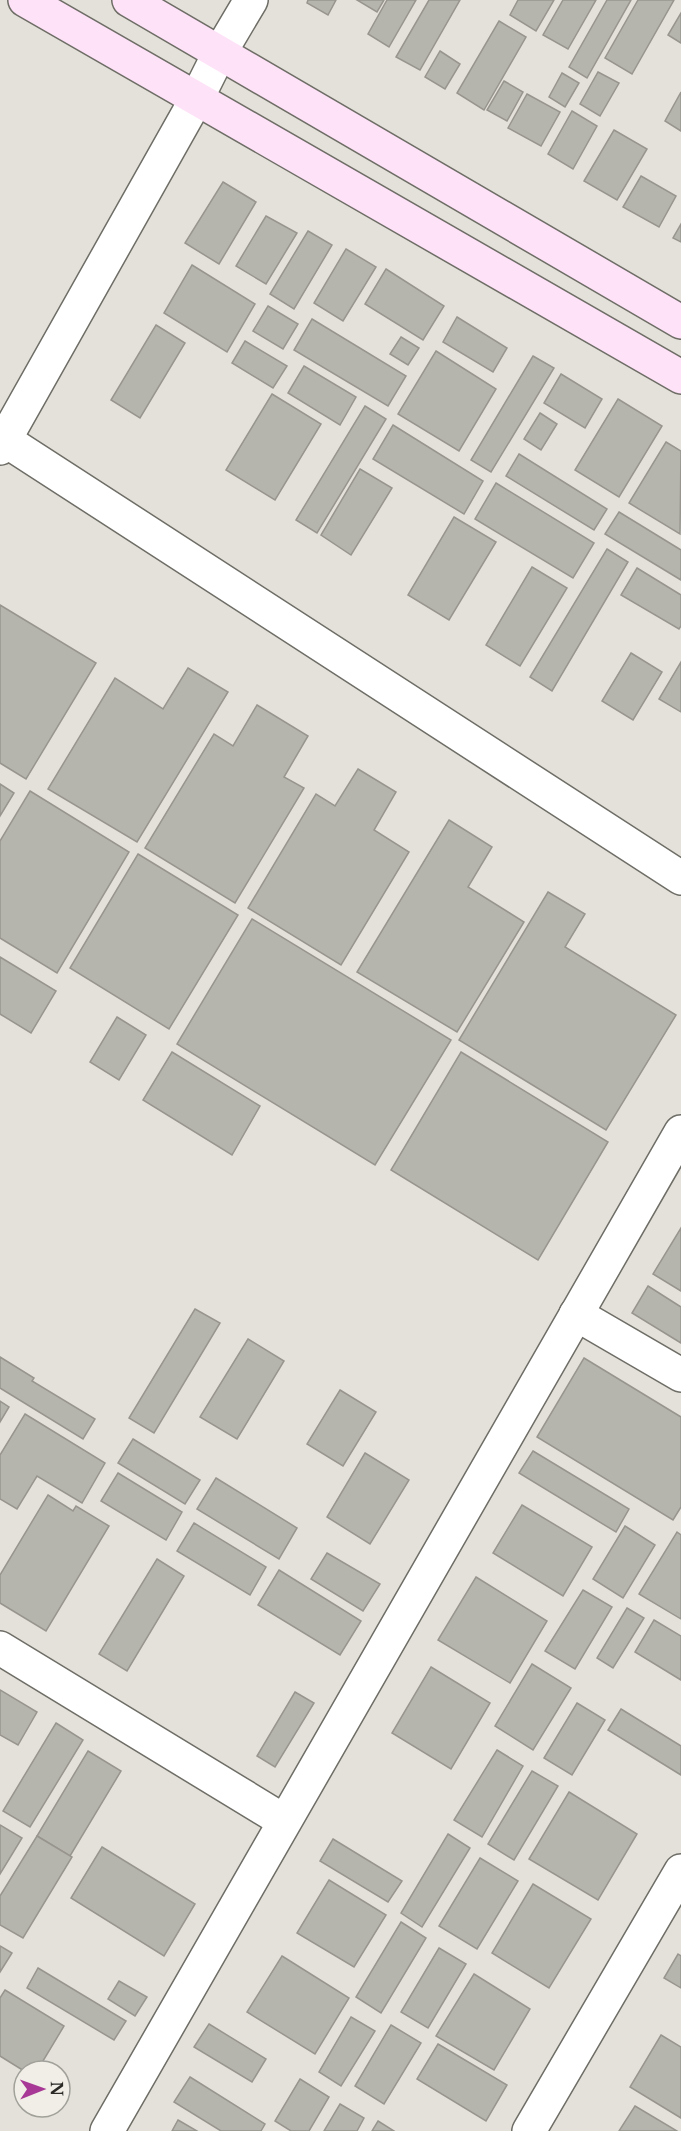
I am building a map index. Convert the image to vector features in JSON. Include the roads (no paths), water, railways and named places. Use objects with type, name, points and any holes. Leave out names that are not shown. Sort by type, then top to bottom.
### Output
[{"type":"main road","points":[[25,0],[681,377]]},
{"type":"main road","points":[[129,0],[681,322]]},
{"type":"street","points":[[251,0],[2,444],[681,878]]},
{"type":"street","points":[[107,2131],[681,1132]]},
{"type":"street","points":[[576,1314],[681,1376]]},
{"type":"street","points":[[0,1648],[284,1821]]},
{"type":"street","points":[[529,2131],[681,1870]]}]
